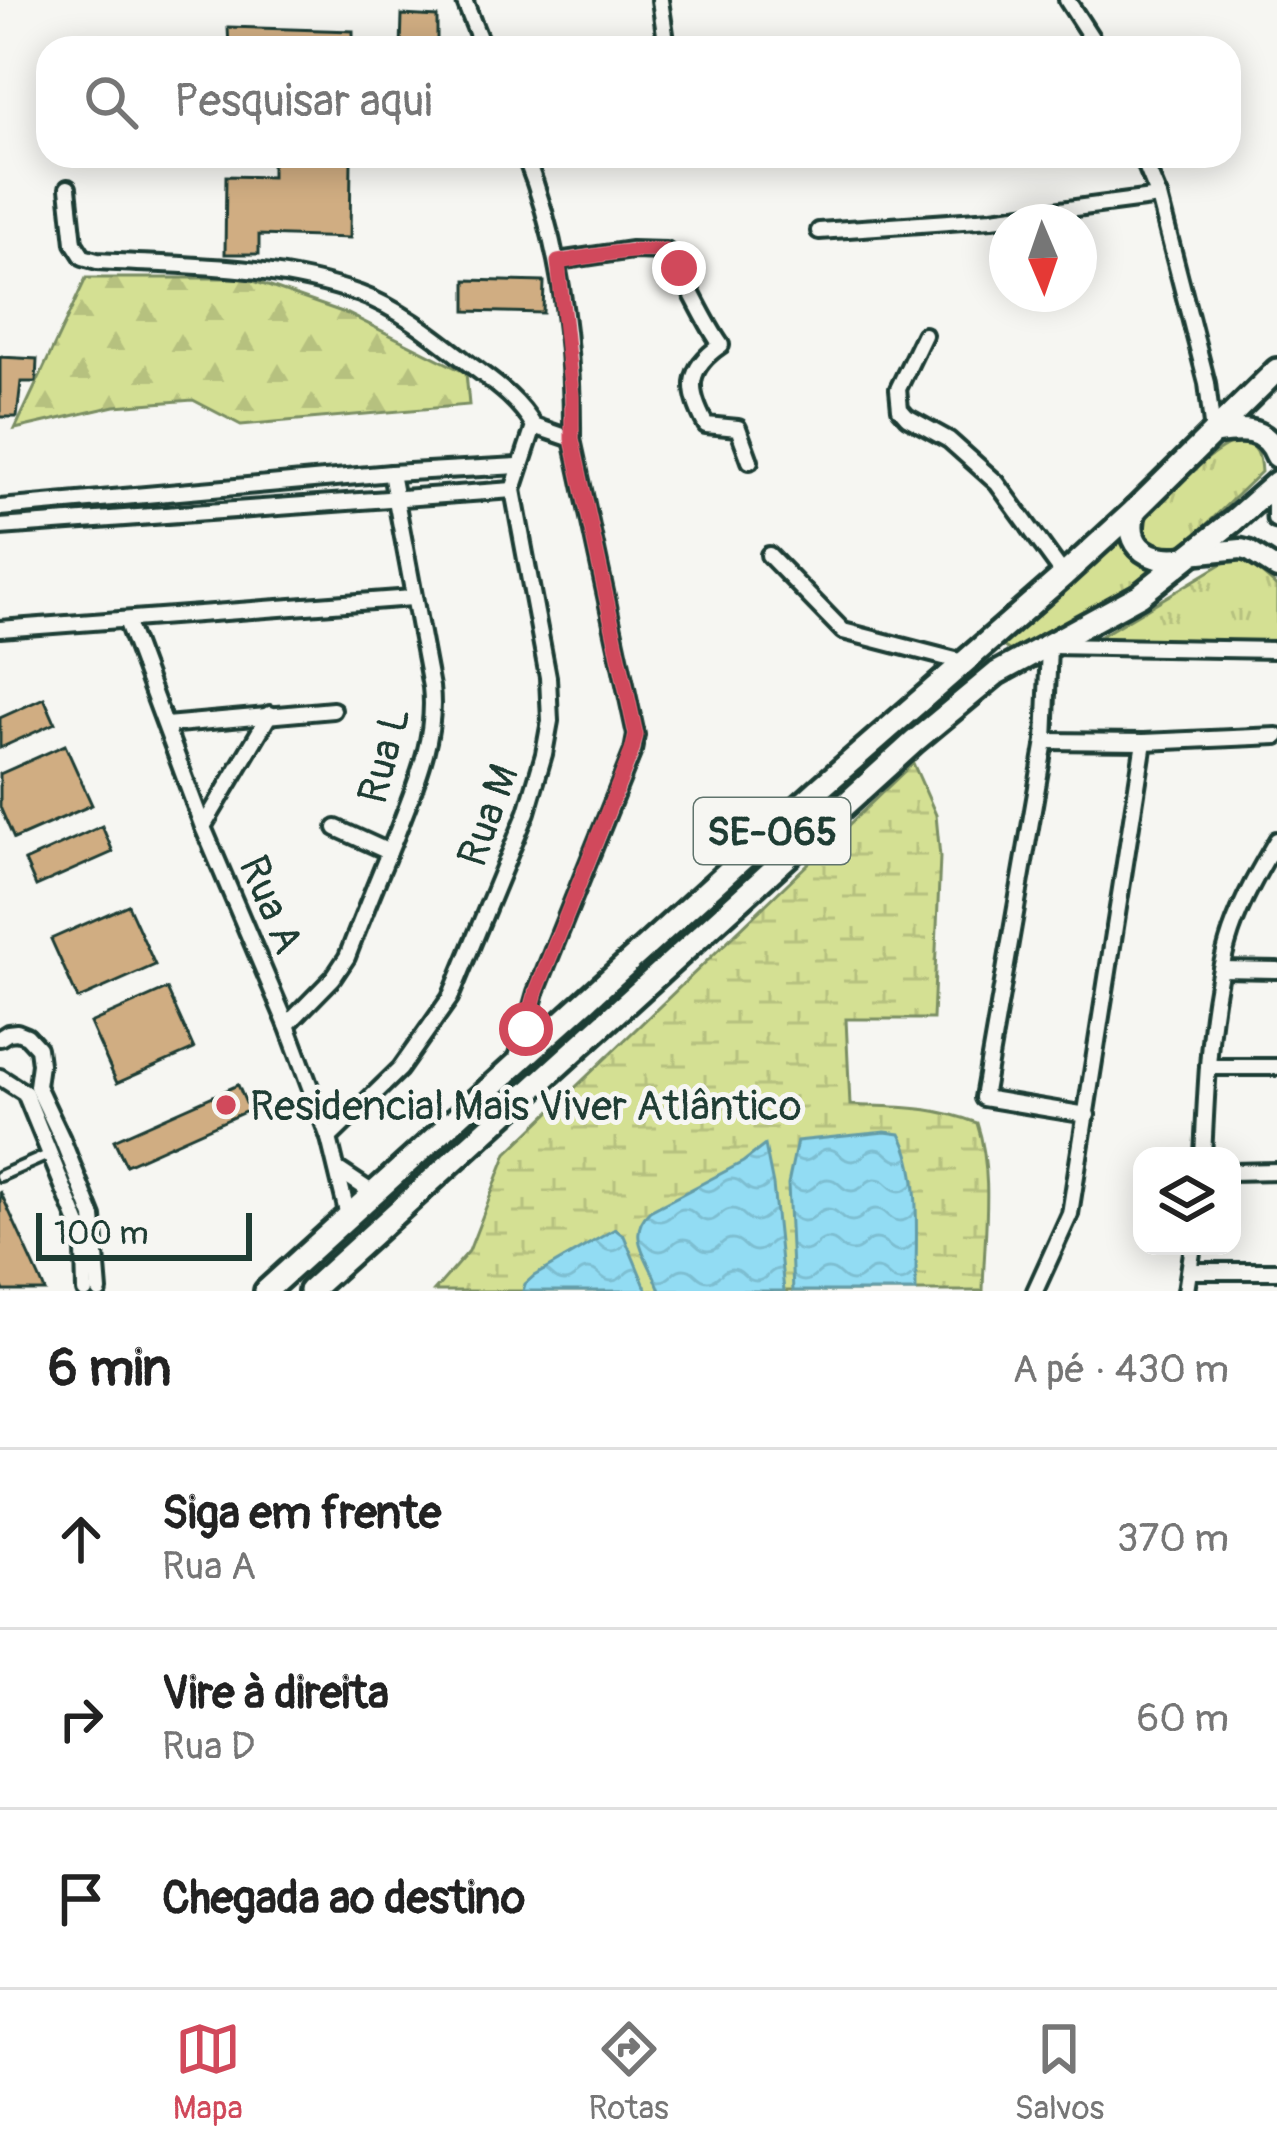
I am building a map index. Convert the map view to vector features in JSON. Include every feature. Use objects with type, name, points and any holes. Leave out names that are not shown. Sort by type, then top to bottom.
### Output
[{"type":"main road","name":"SE-065","points":[[266,1291],[1135,511],[1277,370]]},
{"type":"main road","points":[[1214,433],[1256,432],[1272,443],[1277,456]]},
{"type":"main road","name":"SE-065","points":[[310,1291],[915,741],[997,673],[1127,605],[1277,482]]},
{"type":"main road","points":[[1135,511],[1132,531],[1138,547],[1160,559],[1188,556]]},
{"type":"street","points":[[478,36],[465,2],[483,0]]},
{"type":"street","points":[[660,0],[665,36]]},
{"type":"street","points":[[1067,0],[1090,36]]},
{"type":"street","points":[[516,1062],[536,992],[636,735],[572,439],[558,262],[530,168]]},
{"type":"street","points":[[1147,168],[1159,197],[1207,383],[1214,433]]},
{"type":"street","points":[[68,188],[74,243],[83,257],[242,268],[362,295],[448,348],[520,404],[534,426],[572,439]]},
{"type":"street","points":[[819,231],[979,220],[1159,197]]},
{"type":"street","points":[[558,262],[632,250],[666,251],[721,345],[703,357],[694,374],[694,403],[706,425],[738,428],[750,460]]},
{"type":"street","points":[[924,335],[898,389],[900,409],[949,440],[997,483],[1064,575]]},
{"type":"street","name":"Rua M","points":[[329,1138],[400,1069],[448,1001],[527,812],[544,754],[550,694],[513,490],[534,426]]},
{"type":"street","points":[[0,508],[518,466]]},
{"type":"street","name":"Rua L","points":[[287,1025],[342,966],[419,775],[431,728],[434,705],[391,473]]},
{"type":"street","points":[[0,527],[513,490]]},
{"type":"street","points":[[1277,495],[1277,518]]},
{"type":"street","points":[[1188,556],[1241,549],[1277,569]]},
{"type":"street","points":[[769,554],[843,631],[963,662]]},
{"type":"street","points":[[0,629],[412,598]]},
{"type":"street","name":"Rua A","points":[[126,620],[203,827],[287,1025],[329,1138],[348,1216]]},
{"type":"street","points":[[1087,1115],[982,1098],[1045,741],[1050,646],[1277,650]]},
{"type":"street","points":[[166,725],[333,710]]},
{"type":"street","points":[[203,827],[270,714]]},
{"type":"street","points":[[1045,741],[1277,736]]},
{"type":"street","points":[[1035,1291],[1069,1219],[1144,742]]},
{"type":"street","points":[[336,827],[389,852]]},
{"type":"street","points":[[1203,1147],[1221,969],[1232,929],[1277,840]]},
{"type":"street","points":[[1259,869],[1277,869]]},
{"type":"street","points":[[1221,969],[1277,970]]},
{"type":"street","points":[[0,1038],[17,1032],[38,1048],[37,1085],[93,1217],[99,1291]]},
{"type":"street","points":[[1208,1066],[1277,1067]]},
{"type":"street","points":[[0,1077],[23,1090],[83,1239],[85,1291]]},
{"type":"street","points":[[337,1169],[373,1193]]},
{"type":"street","points":[[1241,1172],[1277,1172]]},
{"type":"street","points":[[1186,1291],[1192,1255]]},
{"type":"street","points":[[1191,1271],[1277,1271]]},
{"type":"lane","points":[[0,1176],[48,1155]]},
{"type":"green space","points":[[86,278],[245,278],[348,314],[466,373],[469,405],[241,425],[193,400],[115,406],[15,429]]},
{"type":"green space","points":[[1241,440],[1257,452],[1261,472],[1179,551],[1169,553],[1139,539],[1141,519],[1203,462]]},
{"type":"green space","points":[[1124,531],[1165,565],[1118,600],[1043,633],[1013,653],[997,642]]},
{"type":"green space","points":[[1230,559],[1250,565],[1277,587],[1277,644],[1089,643]]},
{"type":"green space","points":[[913,763],[936,815],[940,857],[933,1019],[846,1019],[850,1105],[929,1110],[977,1123],[987,1184],[983,1291],[434,1291],[469,1251],[507,1153]]},
{"type":"water","points":[[900,1134],[912,1170],[916,1291],[793,1291],[788,1184],[797,1141]]},
{"type":"water","points":[[765,1145],[784,1291],[660,1291],[639,1240],[642,1220]]},
{"type":"water","points":[[615,1229],[624,1236],[647,1291],[523,1291],[534,1276]]},
{"type":"building","points":[[402,15],[437,17],[437,36],[401,36]]},
{"type":"building","points":[[228,27],[353,31],[353,36],[228,36]]},
{"type":"building","points":[[272,168],[351,168],[350,238],[259,235],[259,254],[225,254],[226,176],[272,177]]},
{"type":"building","points":[[466,280],[544,282],[543,313],[466,311]]},
{"type":"building","points":[[0,357],[37,359],[36,382],[21,382],[17,417],[0,417]]},
{"type":"building","points":[[44,698],[55,723],[0,748],[0,718]]},
{"type":"building","points":[[65,745],[92,805],[14,839],[0,807],[0,774]]},
{"type":"building","points":[[102,826],[113,852],[36,886],[25,861]]},
{"type":"building","points":[[128,905],[155,965],[78,999],[51,939]]},
{"type":"building","points":[[167,989],[194,1049],[117,1083],[90,1023]]},
{"type":"building","points":[[238,1085],[249,1110],[126,1165],[114,1140]]},
{"type":"building","points":[[0,1191],[45,1291],[4,1291],[0,1283]]},
{"type":"place","name":"Residencial Mais Viver Atlântico","points":[[226,1105]]},
{"type":"route","points":[[526,1029],[636,735],[572,439],[558,262],[658,250],[666,251],[679,268]]}]
